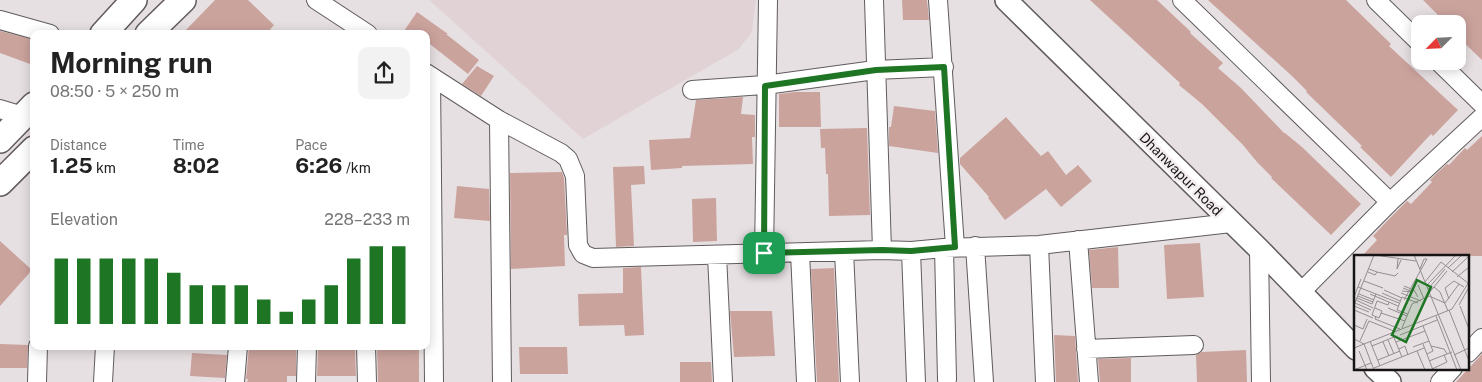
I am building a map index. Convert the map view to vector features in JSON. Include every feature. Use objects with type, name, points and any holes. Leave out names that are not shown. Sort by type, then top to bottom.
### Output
[{"type":"main road","points":[[107,30],[134,0]]},
{"type":"main road","points":[[152,30],[183,0]]},
{"type":"main road","points":[[0,140],[19,110]]},
{"type":"main road","points":[[0,183],[30,153]]},
{"type":"street","points":[[316,0],[355,30]]},
{"type":"street","points":[[764,253],[765,86],[768,0]]},
{"type":"street","points":[[874,0],[882,250]]},
{"type":"street","points":[[938,0],[944,67],[950,247],[947,379]]},
{"type":"street","name":"Dhanwapur Road","points":[[1006,0],[1259,249],[1354,347]]},
{"type":"street","points":[[1182,0],[1390,202]]},
{"type":"street","points":[[1376,0],[1411,34]]},
{"type":"street","points":[[0,20],[36,30]]},
{"type":"street","points":[[692,90],[765,86],[876,70],[944,67]]},
{"type":"street","points":[[1447,70],[1482,104]]},
{"type":"street","points":[[430,75],[499,120],[568,159],[575,176],[578,245],[583,254],[593,258],[882,250],[911,251],[950,247],[1039,245],[1231,223]]},
{"type":"street","points":[[1301,292],[1390,202],[1482,117]]},
{"type":"street","points":[[499,120],[502,382]]},
{"type":"street","points":[[430,136],[434,382]]},
{"type":"street","points":[[1078,240],[1089,382]]},
{"type":"street","points":[[1039,245],[1046,382]]},
{"type":"street","points":[[975,246],[984,382]]},
{"type":"street","points":[[1259,249],[1261,382]]},
{"type":"street","points":[[844,251],[850,382]]},
{"type":"street","points":[[911,251],[916,382]]},
{"type":"street","points":[[800,252],[806,382]]},
{"type":"street","points":[[717,255],[723,382]]},
{"type":"street","points":[[1470,351],[1482,338]]},
{"type":"street","points":[[1086,349],[1194,345]]},
{"type":"street","points":[[37,382],[38,350]]},
{"type":"street","points":[[103,382],[105,350]]},
{"type":"street","points":[[235,382],[238,350]]},
{"type":"street","points":[[306,350],[306,382]]},
{"type":"street","points":[[366,350],[368,382]]},
{"type":"street","points":[[1375,370],[1390,382]]},
{"type":"street","points":[[1440,382],[1451,370]]},
{"type":"shaded area","points":[[429,0],[756,0],[752,32],[739,49],[583,139]]},
{"type":"building","points":[[215,0],[248,0],[274,25],[270,30],[186,30]]},
{"type":"building","points":[[902,0],[927,0],[929,20],[903,20]]},
{"type":"building","points":[[1090,0],[1157,0],[1223,63],[1218,68],[1241,88],[1284,133],[1302,147],[1361,204],[1331,235],[1271,178],[1243,145],[1202,104],[1179,85],[1180,83]]},
{"type":"building","points":[[1208,0],[1346,0],[1391,44],[1389,46],[1411,66],[1411,70],[1415,70],[1458,110],[1433,136],[1431,134],[1391,177],[1292,76]]},
{"type":"building","points":[[1423,0],[1482,0],[1482,60],[1466,45],[1466,15],[1438,15]]},
{"type":"building","points":[[417,12],[448,34],[446,34],[479,60],[468,74],[430,44],[430,30],[405,30]]},
{"type":"building","points":[[0,31],[30,39],[30,64],[0,53]]},
{"type":"building","points":[[477,66],[494,76],[481,96],[462,84]]},
{"type":"building","points":[[820,92],[821,127],[779,127],[779,94]]},
{"type":"building","points":[[743,97],[741,114],[755,115],[755,137],[752,137],[753,164],[682,166],[682,168],[651,170],[649,140],[690,138],[696,100]]},
{"type":"building","points":[[894,106],[935,111],[938,153],[889,146],[889,127],[891,127]]},
{"type":"building","points":[[1006,117],[1041,156],[1048,151],[1066,175],[1078,165],[1092,181],[1061,207],[1046,189],[1005,220],[989,197],[960,164],[960,158]]},
{"type":"building","points":[[867,128],[870,215],[829,216],[828,174],[826,174],[825,148],[821,148],[820,129]]},
{"type":"building","points":[[1482,136],[1482,256],[1363,255],[1377,240],[1373,236],[1387,221],[1407,201],[1411,204],[1432,182],[1430,180],[1437,173],[1447,164],[1449,165],[1465,148],[1467,150]]},
{"type":"building","points":[[644,166],[645,184],[631,185],[634,246],[616,247],[613,167]]},
{"type":"building","points":[[562,172],[564,178],[567,235],[564,235],[565,266],[511,269],[510,173]]},
{"type":"building","points":[[457,186],[489,189],[490,221],[454,218]]},
{"type":"building","points":[[716,198],[717,241],[693,242],[692,199]]},
{"type":"building","points":[[0,241],[30,268],[30,272],[0,306]]},
{"type":"building","points":[[1200,243],[1204,297],[1167,299],[1164,245]]},
{"type":"building","points":[[1118,247],[1119,288],[1092,288],[1089,250]]},
{"type":"building","points":[[641,267],[644,335],[625,336],[624,325],[579,326],[578,294],[623,293],[623,268]]},
{"type":"building","points":[[834,268],[839,382],[817,382],[811,269]]},
{"type":"building","points":[[730,311],[772,311],[775,356],[734,357]]},
{"type":"building","points":[[1054,335],[1075,336],[1078,382],[1056,382]]},
{"type":"building","points":[[0,344],[28,345],[27,368],[0,368]]},
{"type":"building","points":[[519,347],[567,347],[568,374],[520,374]]},
{"type":"building","points":[[249,350],[296,350],[296,376],[287,376],[287,382],[247,382],[248,379],[246,379]]},
{"type":"building","points":[[318,350],[355,350],[356,376],[317,376]]},
{"type":"building","points":[[377,350],[419,350],[419,382],[378,382]]},
{"type":"building","points":[[1246,350],[1247,382],[1197,382],[1196,355],[1202,352]]},
{"type":"building","points":[[192,353],[227,355],[225,378],[190,376]]},
{"type":"building","points":[[1482,354],[1482,382],[1456,382],[1467,370],[1470,370],[1470,367]]},
{"type":"building","points":[[1131,358],[1131,382],[1100,382],[1098,359]]},
{"type":"building","points":[[680,362],[711,362],[712,382],[680,382]]},
{"type":"route","points":[[944,67],[955,247],[911,251],[764,253],[765,86],[876,70],[944,67]]}]
